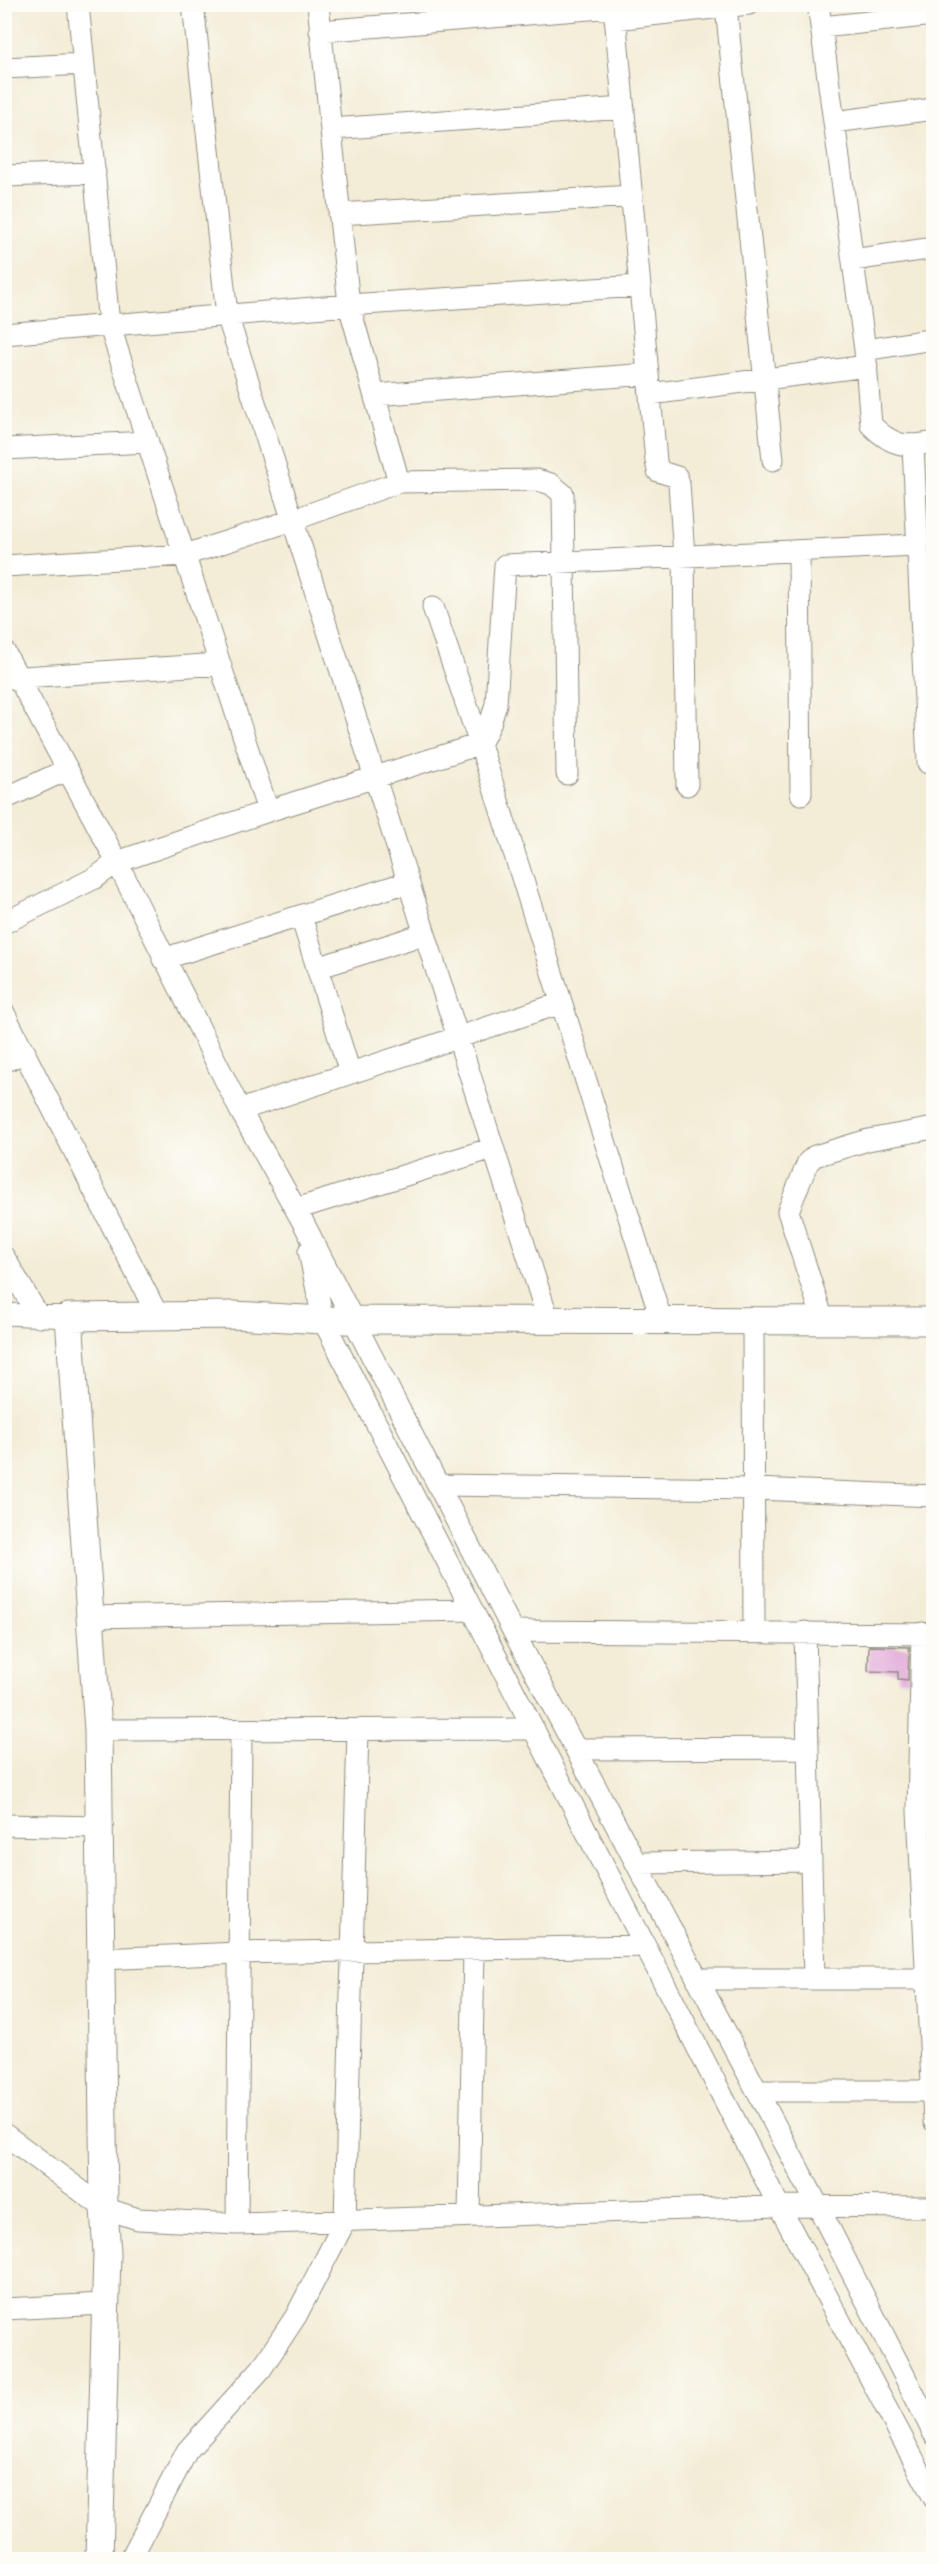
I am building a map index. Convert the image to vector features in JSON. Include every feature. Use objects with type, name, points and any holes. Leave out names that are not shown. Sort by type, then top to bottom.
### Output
[{"type":"street","points":[[78,4],[110,324],[268,811]]},
{"type":"street","points":[[193,4],[227,315],[548,1319]]},
{"type":"street","points":[[318,4],[349,305],[399,482]]},
{"type":"street","points":[[321,31],[507,10],[614,10],[749,4]]},
{"type":"street","points":[[818,4],[866,358],[871,425],[894,443],[923,444],[925,510],[916,545],[927,621],[928,763]]},
{"type":"street","points":[[716,7],[773,460]]},
{"type":"street","points":[[614,10],[658,471],[676,477],[679,484],[684,556],[687,785]]},
{"type":"street","points":[[822,27],[933,15]]},
{"type":"street","points":[[4,68],[84,64]]},
{"type":"street","points":[[331,129],[624,108]]},
{"type":"street","points":[[834,122],[933,109]]},
{"type":"street","points":[[4,176],[95,173]]},
{"type":"street","points":[[339,214],[632,196]]},
{"type":"street","points":[[853,260],[933,248]]},
{"type":"street","points":[[4,334],[349,305],[639,286]]},
{"type":"street","points":[[375,395],[764,379],[866,358],[933,339]]},
{"type":"street","points":[[4,449],[148,441]]},
{"type":"street","points":[[4,566],[184,555],[293,520],[399,482],[515,479],[537,480],[551,484],[563,494],[566,562],[567,774]]},
{"type":"street","points":[[4,923],[96,878],[117,862],[268,811],[480,744],[490,724],[496,704],[505,565],[916,545]]},
{"type":"street","points":[[799,551],[801,794]]},
{"type":"street","points":[[433,607],[480,744],[660,1319]]},
{"type":"street","points":[[4,651],[12,678],[117,862],[163,959],[240,1110],[300,1217],[513,1630],[818,2206],[933,2434]]},
{"type":"street","points":[[12,678],[220,664]]},
{"type":"street","points":[[4,799],[66,770]]},
{"type":"street","points":[[163,959],[408,882]]},
{"type":"street","points":[[301,916],[350,1073]]},
{"type":"street","points":[[317,968],[424,934]]},
{"type":"street","points":[[240,1110],[561,1003]]},
{"type":"street","points":[[4,1013],[159,1318]]},
{"type":"street","points":[[4,1062],[25,1053]]},
{"type":"street","points":[[823,1320],[788,1210],[808,1162],[815,1156],[868,1140],[933,1128]]},
{"type":"street","points":[[300,1217],[493,1148]]},
{"type":"street","points":[[300,1217],[323,1320],[779,2206],[933,2498]]},
{"type":"street","points":[[4,1257],[39,1317]]},
{"type":"street","points":[[4,1314],[39,1317],[159,1318],[234,1315],[323,1320],[933,1321]]},
{"type":"street","points":[[69,1317],[98,1730],[104,2208],[107,2253],[99,2559]]},
{"type":"street","points":[[753,1320],[754,1631]]},
{"type":"street","points":[[439,1485],[754,1489],[933,1496]]},
{"type":"street","points":[[90,1617],[472,1610]]},
{"type":"street","points":[[513,1630],[928,1634],[918,1811],[930,1979],[933,2121]]},
{"type":"street","points":[[805,1632],[814,1979]]},
{"type":"street","points":[[98,1730],[534,1729]]},
{"type":"street","points":[[130,2559],[187,2451],[261,2369],[296,2316],[345,2221],[354,1951],[358,1730]]},
{"type":"street","points":[[237,2224],[241,1731]]},
{"type":"street","points":[[576,1749],[808,1748]]},
{"type":"street","points":[[4,1825],[98,1827]]},
{"type":"street","points":[[636,1863],[811,1861]]},
{"type":"street","points":[[100,1959],[238,1953],[645,1946]]},
{"type":"street","points":[[469,2216],[474,1949]]},
{"type":"street","points":[[697,1979],[930,1979]]},
{"type":"street","points":[[757,2091],[932,2091]]},
{"type":"street","points":[[4,2134],[104,2208],[138,2219],[237,2224],[779,2206],[933,2207]]},
{"type":"street","points":[[4,2308],[104,2304]]},
{"type":"building","points":[[869,1646],[909,1647],[908,1680],[898,1679],[898,1672],[868,1671]]}]
